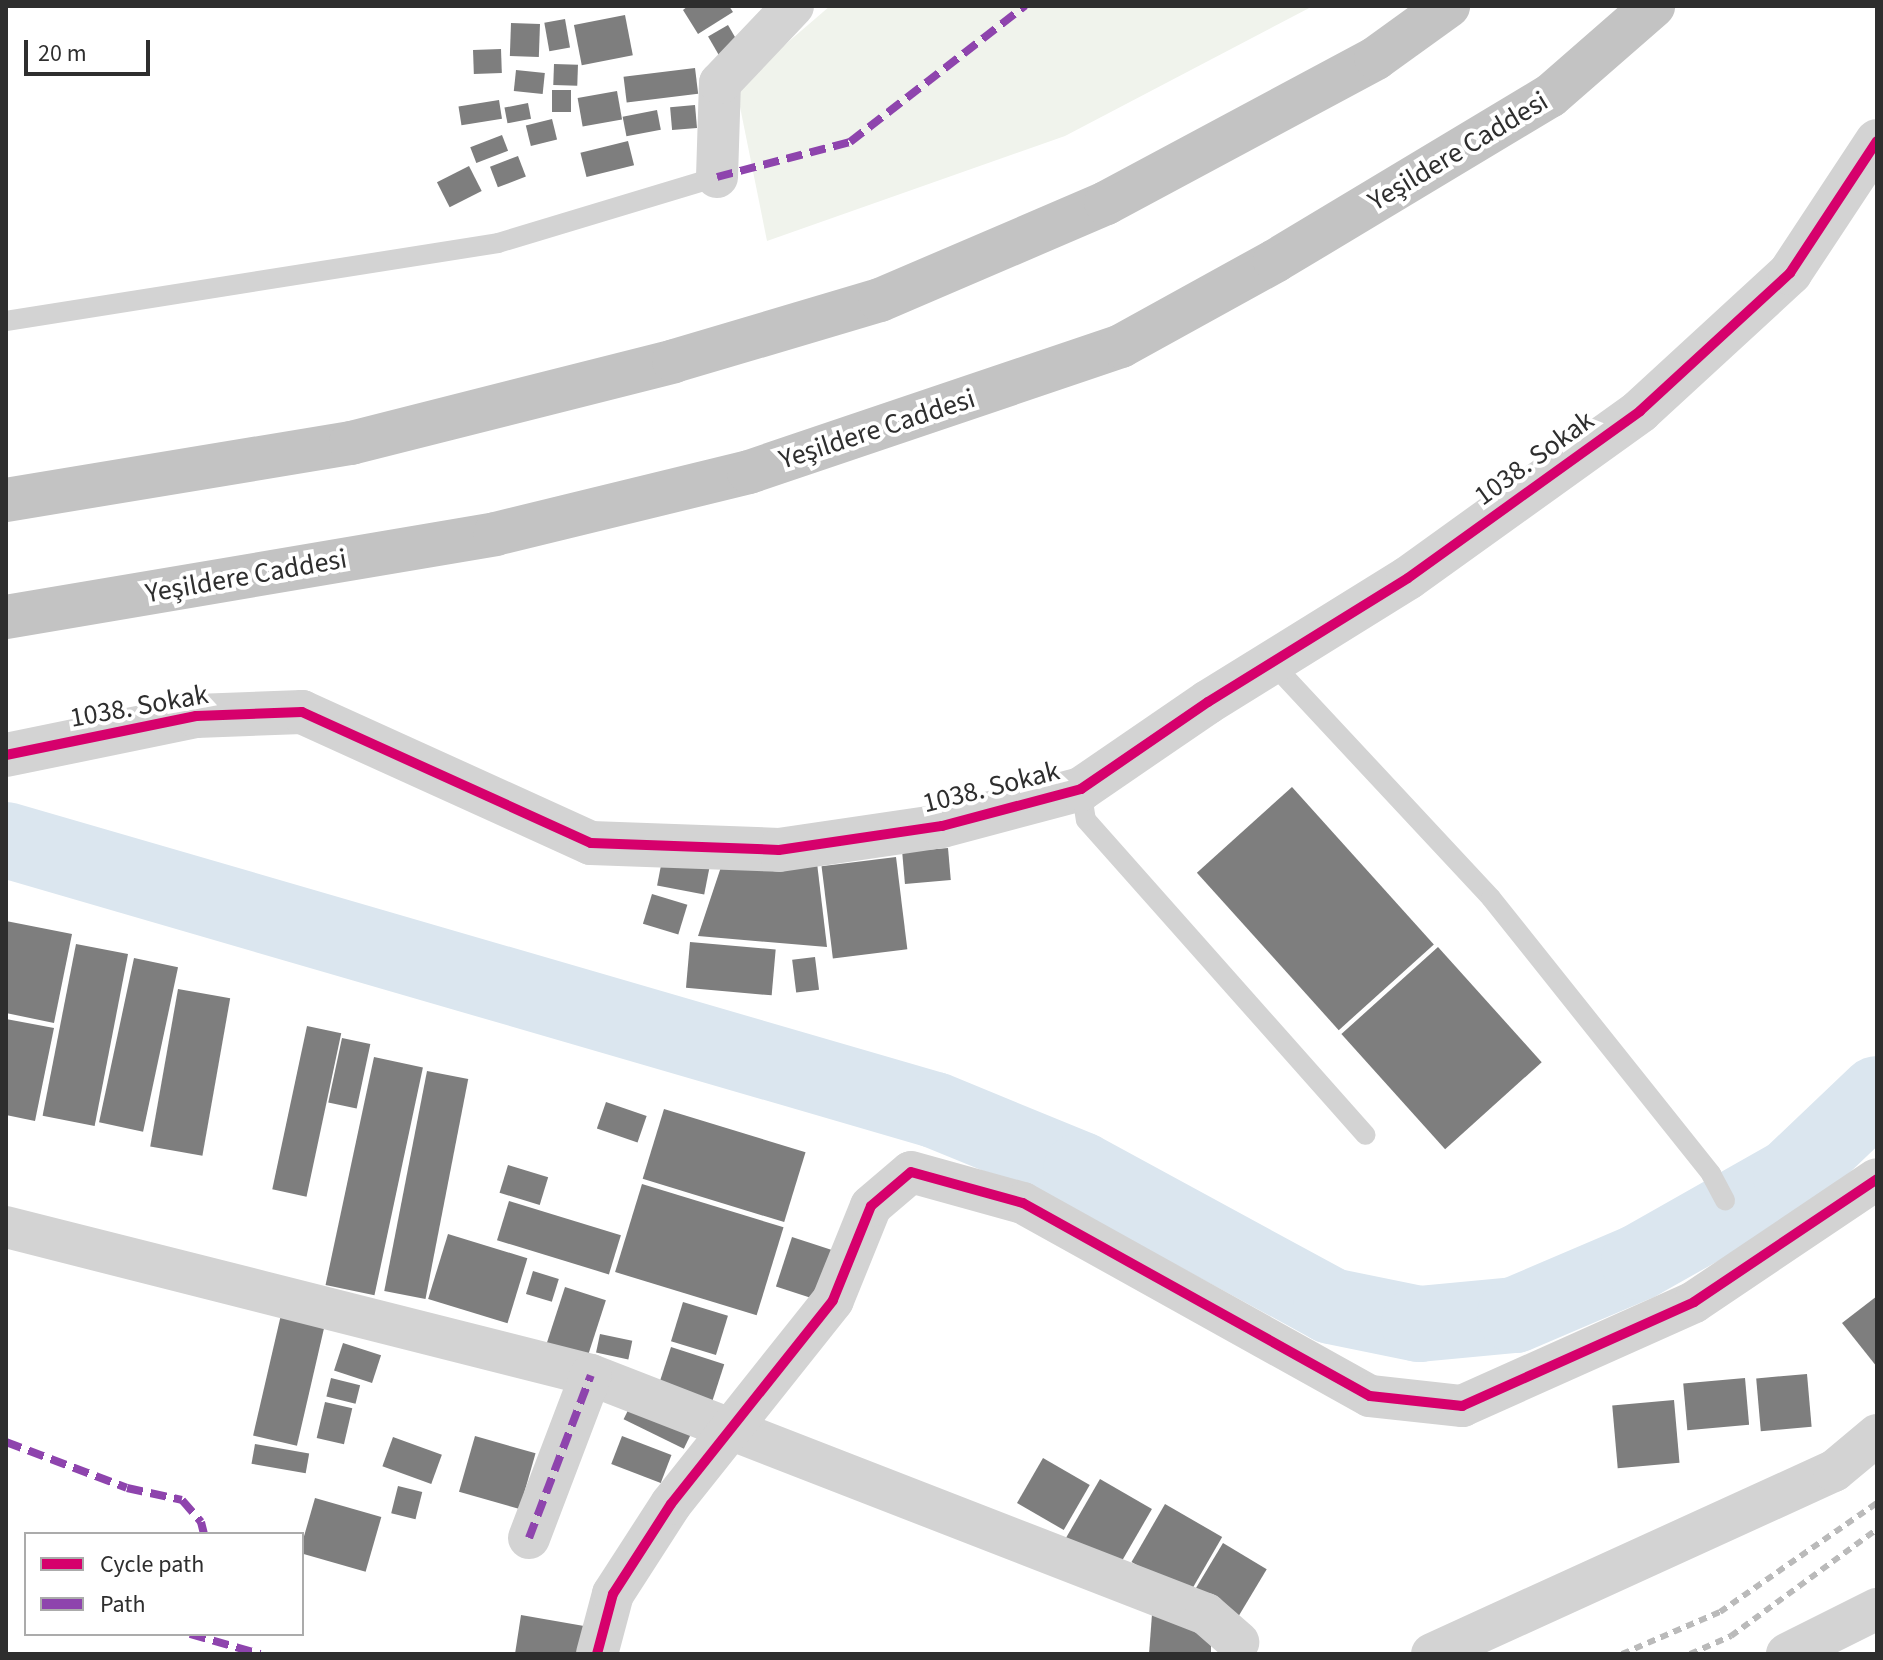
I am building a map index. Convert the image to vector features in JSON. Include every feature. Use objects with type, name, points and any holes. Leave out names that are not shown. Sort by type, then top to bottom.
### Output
[{"type":"highway","points":[[6,500],[351,443],[674,361],[880,300],[1106,203],[1376,58],[1448,6]]},
{"type":"highway","name":"Yeşildere Caddesi","points":[[6,617],[495,534],[749,472],[1121,346],[1275,261],[1550,96],[1653,6]]},
{"type":"street","points":[[717,177],[720,83],[793,6]]},
{"type":"street","name":"1038. Sokak","points":[[6,755],[196,716],[302,712],[591,843],[779,850],[942,826],[1081,789],[1408,578],[1640,411],[1790,273],[1877,141]]},
{"type":"street","points":[[597,1654],[613,1594],[671,1504],[833,1300],[871,1206],[911,1172],[1023,1203],[1370,1396],[1462,1406],[1694,1302],[1877,1179]]},
{"type":"street","points":[[6,1227],[591,1375],[727,1431],[1206,1614],[1238,1642]]},
{"type":"street","points":[[529,1538],[591,1375]]},
{"type":"street","points":[[1432,1654],[1834,1471],[1877,1435]]},
{"type":"street","points":[[1787,1654],[1877,1609]]},
{"type":"lane","points":[[6,321],[498,243],[717,177]]},
{"type":"lane","points":[[1272,663],[1491,898],[1711,1174],[1725,1200]]},
{"type":"lane","points":[[1081,789],[1086,820],[1366,1135]]},
{"type":"shaded area","points":[[830,6],[1313,6],[1065,136],[767,241],[736,87]]},
{"type":"building","points":[[688,6],[729,6],[733,12],[698,34],[683,10]]},
{"type":"building","points":[[625,15],[633,55],[582,65],[574,25]]},
{"type":"building","points":[[565,19],[570,48],[549,51],[544,23]]},
{"type":"building","points":[[511,23],[540,24],[539,57],[510,56]]},
{"type":"building","points":[[728,25],[739,44],[719,56],[708,36]]},
{"type":"building","points":[[501,49],[502,73],[474,74],[473,50]]},
{"type":"building","points":[[554,64],[578,65],[577,86],[553,85]]},
{"type":"building","points":[[695,68],[698,94],[627,103],[624,77]]},
{"type":"building","points":[[516,70],[545,73],[543,94],[514,91]]},
{"type":"building","points":[[552,90],[571,90],[571,112],[552,112]]},
{"type":"building","points":[[617,91],[622,120],[583,127],[578,98]]},
{"type":"building","points":[[499,100],[502,119],[461,125],[459,106]]},
{"type":"building","points":[[528,103],[531,119],[507,123],[504,108]]},
{"type":"building","points":[[695,105],[697,128],[672,130],[670,107]]},
{"type":"building","points":[[657,110],[661,130],[626,136],[623,117]]},
{"type":"building","points":[[552,119],[557,139],[531,146],[526,126]]},
{"type":"building","points":[[502,135],[508,151],[476,163],[470,147]]},
{"type":"building","points":[[628,141],[634,165],[587,177],[580,153]]},
{"type":"building","points":[[518,156],[526,177],[498,187],[490,167]]},
{"type":"building","points":[[469,166],[482,191],[450,207],[437,182]]},
{"type":"building","points":[[1292,787],[1434,945],[1339,1030],[1197,873]]},
{"type":"building","points":[[948,848],[951,880],[905,884],[902,852]]},
{"type":"building","points":[[663,855],[710,864],[704,895],[657,885]]},
{"type":"building","points":[[896,857],[907,949],[833,958],[822,866]]},
{"type":"building","points":[[817,863],[827,947],[698,936],[721,867]]},
{"type":"building","points":[[652,894],[687,905],[678,934],[643,924]]},
{"type":"building","points":[[6,921],[72,934],[54,1023],[6,1013]]},
{"type":"building","points":[[690,942],[776,949],[772,995],[686,988]]},
{"type":"building","points":[[76,944],[128,954],[95,1126],[43,1116]]},
{"type":"building","points":[[1438,947],[1542,1062],[1445,1149],[1341,1034]]},
{"type":"building","points":[[815,957],[819,990],[796,993],[792,960]]},
{"type":"building","points":[[134,958],[178,967],[143,1132],[99,1122]]},
{"type":"building","points":[[178,989],[230,998],[202,1156],[150,1147]]},
{"type":"building","points":[[6,1019],[54,1028],[35,1121],[6,1115]]},
{"type":"building","points":[[307,1026],[341,1033],[307,1197],[272,1189]]},
{"type":"building","points":[[342,1038],[370,1044],[357,1109],[328,1103]]},
{"type":"building","points":[[374,1057],[423,1067],[374,1295],[326,1285]]},
{"type":"building","points":[[427,1071],[468,1079],[425,1299],[384,1291]]},
{"type":"building","points":[[606,1102],[647,1116],[638,1142],[597,1128]]},
{"type":"building","points":[[664,1109],[806,1152],[784,1222],[643,1179]]},
{"type":"building","points":[[508,1165],[548,1177],[540,1205],[500,1193]]},
{"type":"building","points":[[642,1184],[784,1227],[757,1315],[615,1272]]},
{"type":"building","points":[[509,1201],[621,1235],[609,1274],[497,1240]]},
{"type":"building","points":[[448,1234],[527,1258],[507,1323],[428,1299]]},
{"type":"building","points":[[792,1237],[836,1251],[820,1301],[776,1286]]},
{"type":"building","points":[[533,1271],[559,1279],[552,1302],[526,1294]]},
{"type":"building","points":[[565,1287],[606,1300],[585,1365],[544,1352]]},
{"type":"building","points":[[1877,1296],[1877,1367],[1842,1323]]},
{"type":"building","points":[[683,1302],[728,1316],[716,1355],[671,1341]]},
{"type":"building","points":[[283,1306],[327,1316],[297,1446],[253,1436]]},
{"type":"building","points":[[600,1334],[632,1341],[628,1359],[596,1353]]},
{"type":"building","points":[[343,1343],[381,1355],[372,1383],[334,1371]]},
{"type":"building","points":[[671,1347],[724,1364],[713,1400],[659,1383]]},
{"type":"building","points":[[1807,1374],[1812,1427],[1761,1431],[1756,1378]]},
{"type":"building","points":[[331,1378],[360,1385],[356,1404],[326,1396]]},
{"type":"building","points":[[1745,1378],[1749,1425],[1687,1430],[1683,1383]]},
{"type":"building","points":[[635,1396],[695,1425],[684,1449],[624,1419]]},
{"type":"building","points":[[1674,1400],[1679,1463],[1618,1468],[1612,1405]]},
{"type":"building","points":[[325,1402],[352,1408],[344,1444],[317,1438]]},
{"type":"building","points":[[475,1436],[536,1453],[520,1509],[459,1492]]},
{"type":"building","points":[[622,1436],[671,1455],[661,1483],[611,1464]]},
{"type":"building","points":[[393,1437],[442,1455],[431,1484],[382,1466]]},
{"type":"building","points":[[255,1444],[309,1454],[306,1473],[252,1464]]},
{"type":"building","points":[[1043,1458],[1090,1485],[1064,1530],[1017,1503]]},
{"type":"building","points":[[1100,1479],[1152,1509],[1115,1573],[1063,1543]]},
{"type":"building","points":[[398,1486],[422,1492],[415,1519],[391,1513]]},
{"type":"building","points":[[315,1498],[381,1517],[366,1572],[304,1554],[304,1536]]},
{"type":"building","points":[[1165,1504],[1222,1537],[1189,1595],[1132,1562]]},
{"type":"building","points":[[1223,1543],[1267,1569],[1232,1627],[1188,1600]]},
{"type":"building","points":[[1153,1601],[1211,1621],[1211,1654],[1149,1654]]},
{"type":"building","points":[[521,1615],[584,1626],[579,1654],[515,1654]]},
{"type":"waterway","points":[[6,840],[935,1110],[1081,1170],[1331,1306],[1419,1324],[1515,1315],[1639,1262],[1791,1176],[1877,1094]]},
{"type":"railway","points":[[1622,1654],[1720,1612],[1877,1503]]},
{"type":"railway","points":[[1690,1654],[1731,1636],[1877,1529]]},
{"type":"marked path","points":[[717,177],[850,142],[1025,6]]},
{"type":"marked path","points":[[529,1538],[591,1375]]},
{"type":"marked path","points":[[6,1442],[127,1488],[182,1500],[201,1522],[204,1532]]},
{"type":"marked path","points":[[197,1636],[260,1654]]},
{"type":"cycle path","points":[[6,755],[196,716],[302,712],[591,843],[779,850],[942,826],[1081,789],[1208,702],[1408,578],[1640,411],[1790,273],[1877,141]]},
{"type":"cycle path","points":[[597,1654],[613,1594],[671,1504],[833,1300],[871,1206],[911,1172],[1023,1203],[1370,1396],[1462,1406],[1694,1302],[1877,1179]]}]
